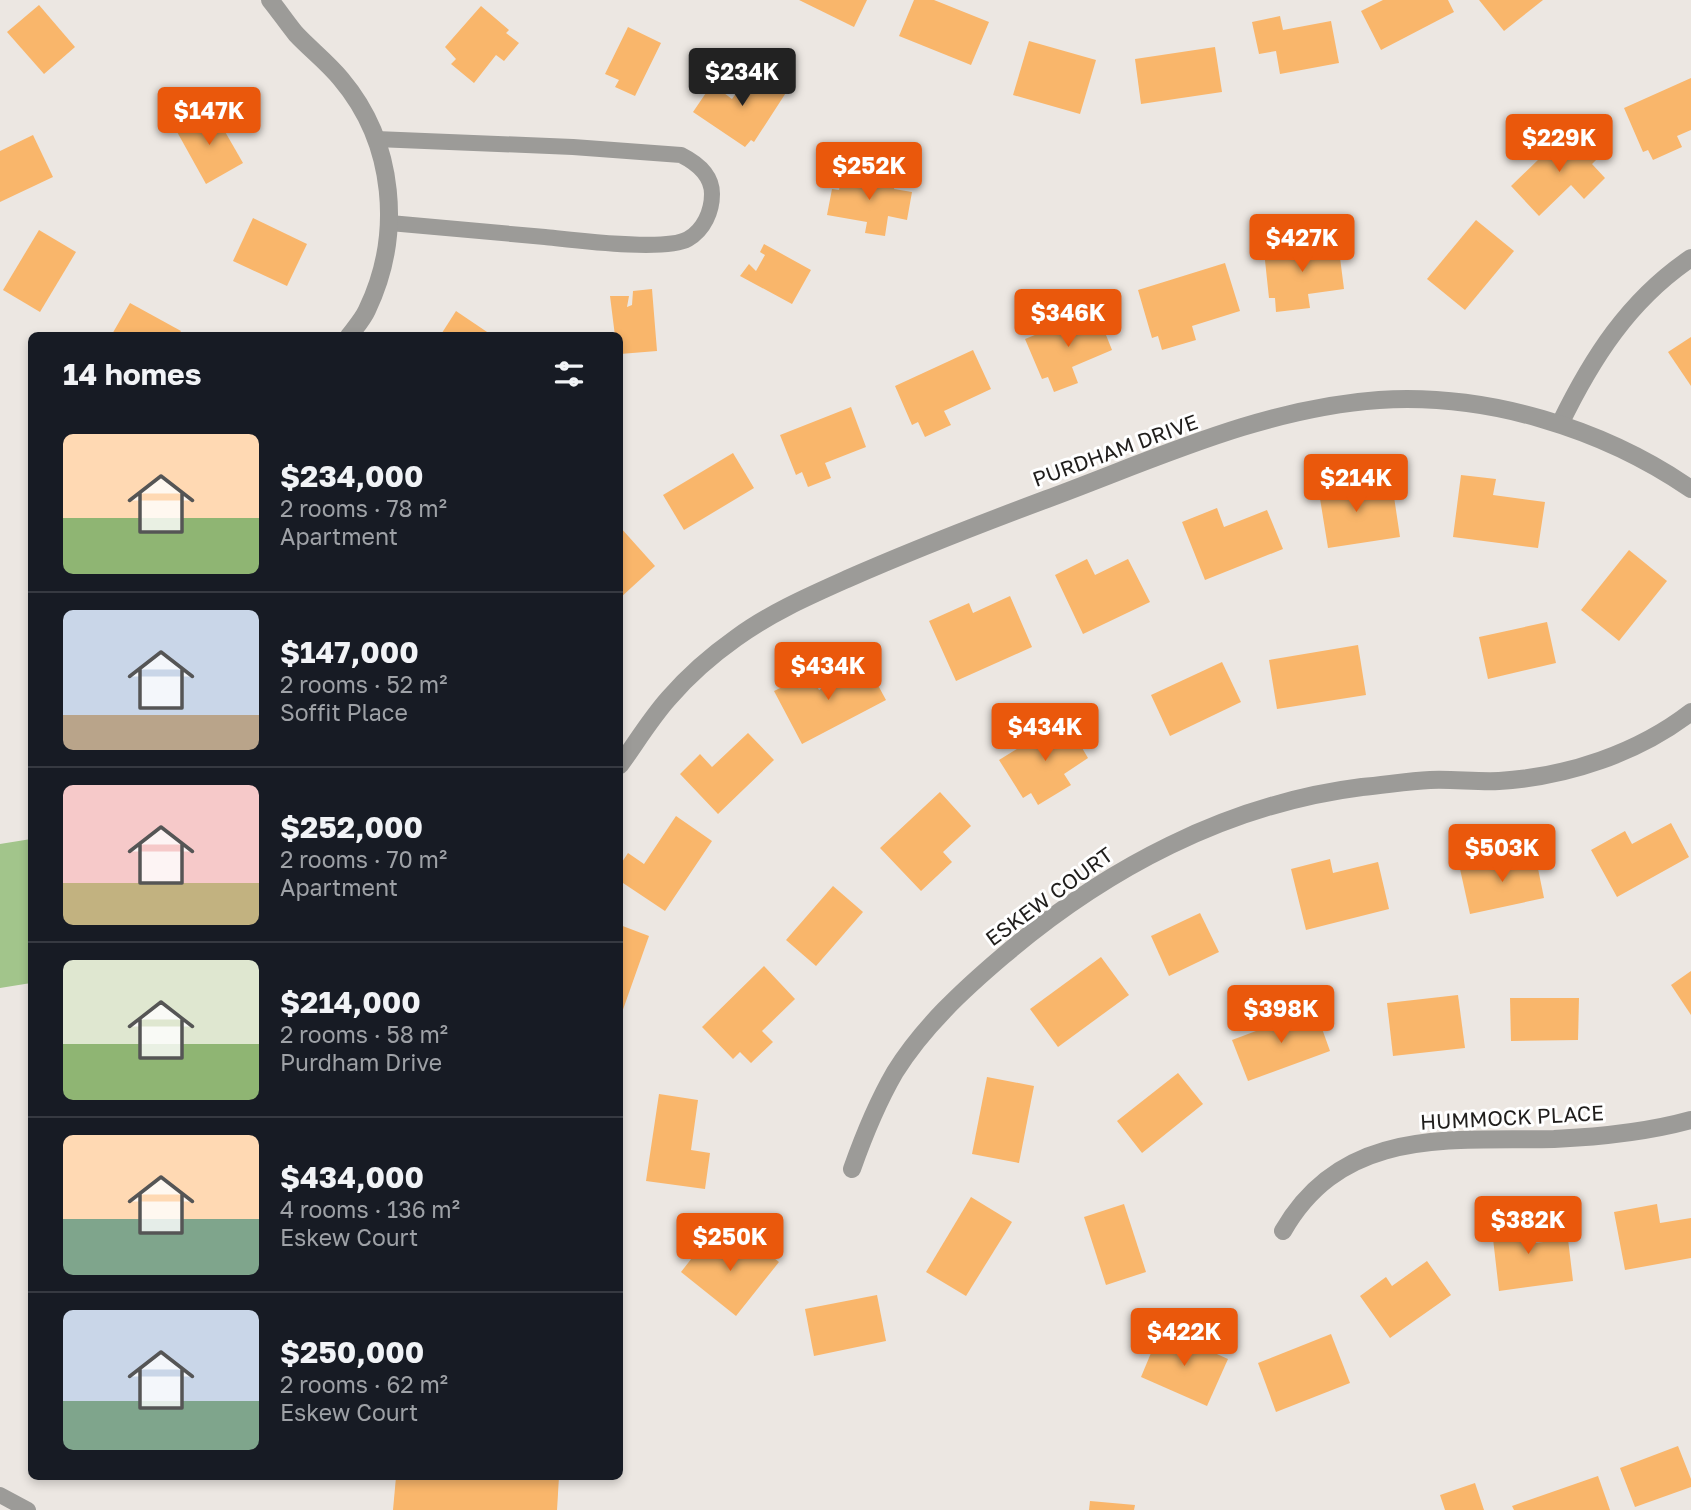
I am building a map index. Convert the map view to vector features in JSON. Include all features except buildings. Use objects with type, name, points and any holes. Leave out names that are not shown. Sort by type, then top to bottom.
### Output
[{"type":"street","points":[[270,0],[296,33],[342,79],[365,114],[376,139],[388,184],[390,223],[382,270],[367,311],[352,332]]},
{"type":"street","points":[[1560,425],[1583,376],[1614,331],[1643,298],[1691,258]]},
{"type":"street","name":"PURDHAM DRIVE","points":[[623,761],[668,699],[692,674],[736,637],[785,607],[935,540],[1252,423],[1322,406],[1381,400],[1430,401],[1486,407],[1560,425],[1613,445],[1671,475],[1691,489]]},
{"type":"street","name":"ESKEW COURT","points":[[852,1168],[877,1106],[896,1071],[928,1028],[976,979],[1035,928],[1100,883],[1153,852],[1219,824],[1288,802],[1347,790],[1430,780],[1499,780],[1542,776],[1594,762],[1645,742],[1691,712]]},
{"type":"street","name":"HUMMOCK PLACE","points":[[1283,1231],[1311,1192],[1338,1170],[1370,1155],[1411,1145],[1469,1138],[1555,1139],[1622,1133],[1691,1120]]},
{"type":"lane","points":[[376,139],[573,147],[681,155],[695,162],[708,177],[712,191],[711,210],[702,227],[688,239],[670,245],[608,243],[390,223]]},
{"type":"lane","points":[[0,1495],[28,1510]]},
{"type":"green space","points":[[28,839],[28,983],[0,988],[0,844]]}]
